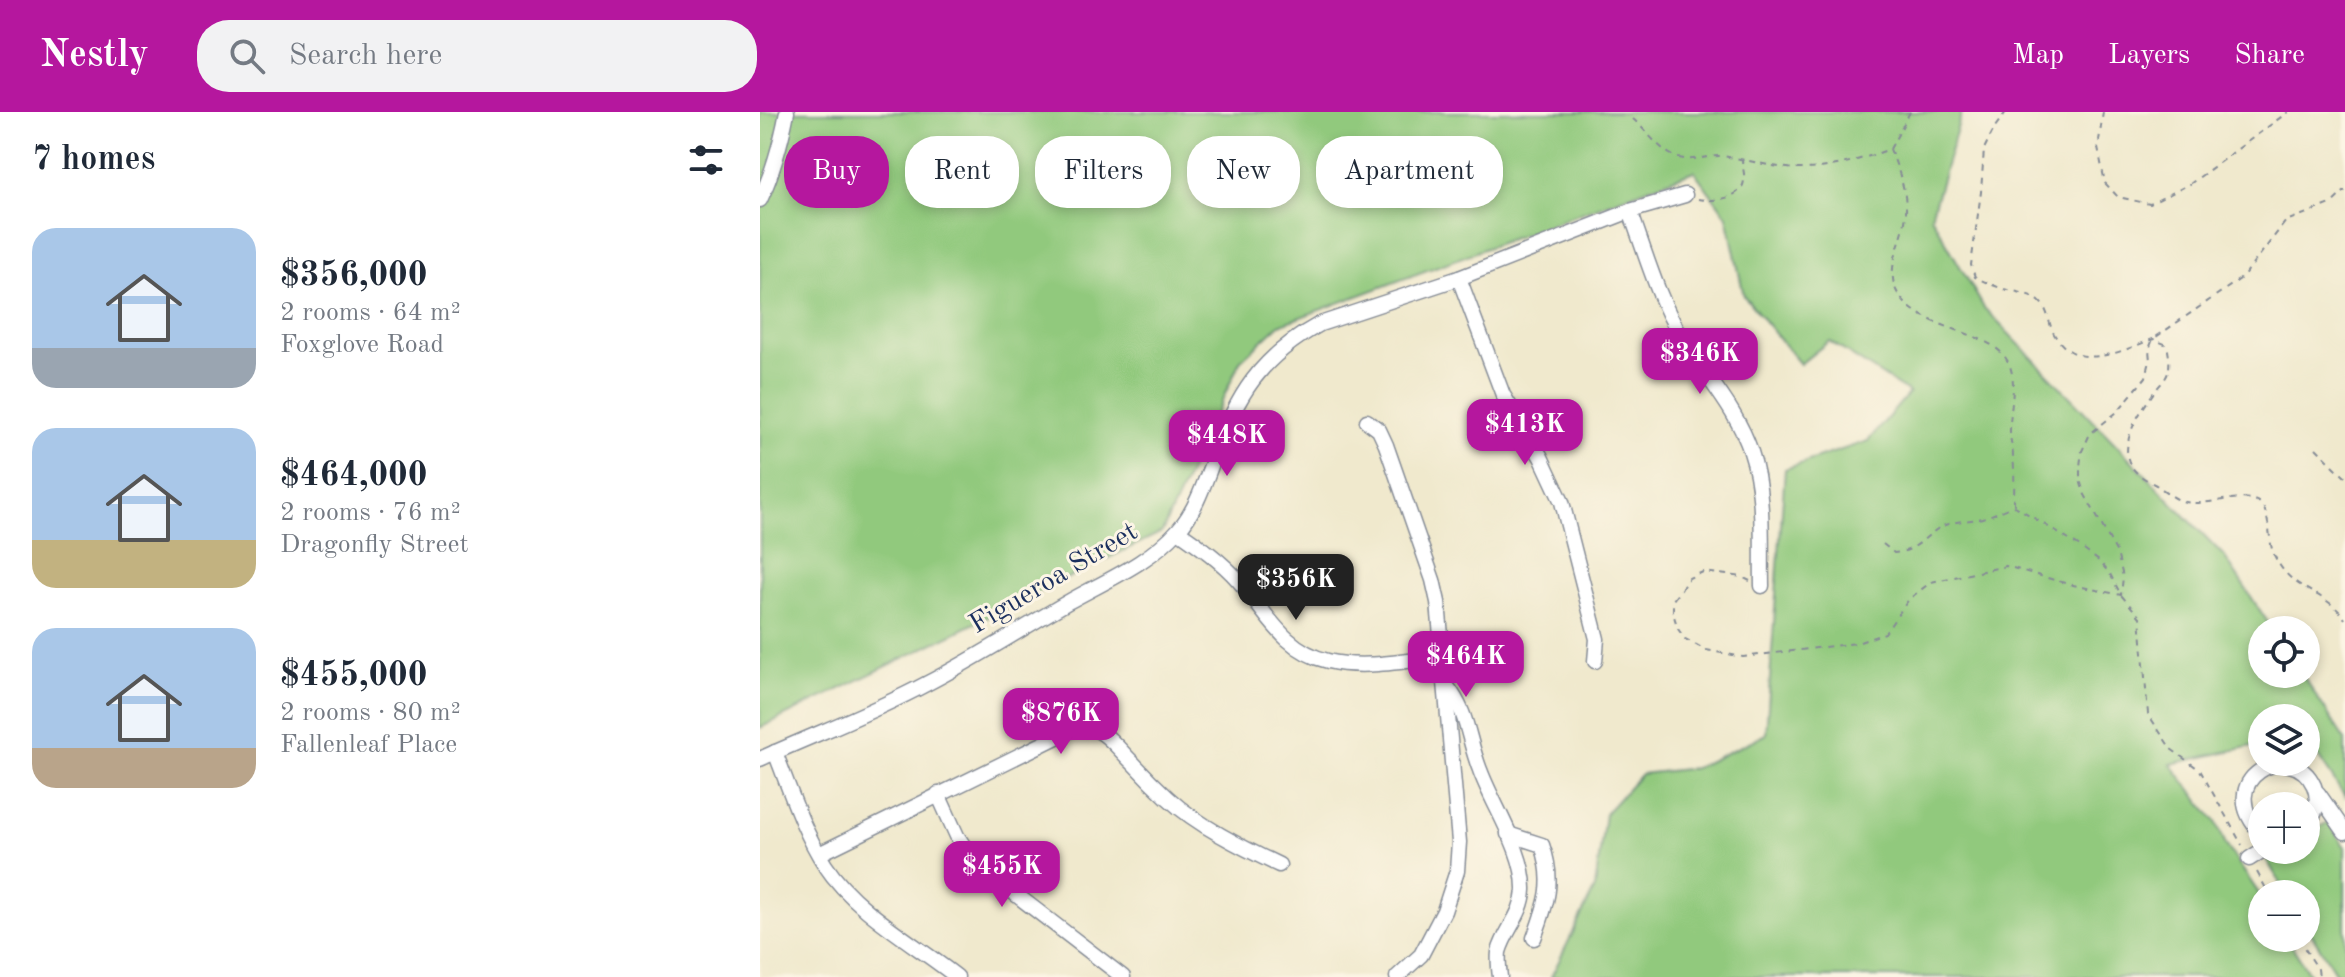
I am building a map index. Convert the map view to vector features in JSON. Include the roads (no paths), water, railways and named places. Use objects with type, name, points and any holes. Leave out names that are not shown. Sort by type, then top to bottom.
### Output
[{"type":"street","points":[[760,200],[773,168],[787,112]]},
{"type":"street","name":"Figueroa Street","points":[[760,759],[926,684],[1132,567],[1178,531],[1202,489],[1225,428],[1251,379],[1279,350],[1320,324],[1459,278],[1630,211],[1685,195]]},
{"type":"street","points":[[1630,211],[1668,312],[1693,355],[1733,412],[1752,454],[1760,504],[1762,586]]},
{"type":"street","points":[[1459,278],[1503,395],[1541,457],[1562,502],[1597,639],[1595,661]]},
{"type":"street","points":[[1367,421],[1379,430],[1386,445],[1438,602],[1459,842],[1457,871],[1444,911],[1421,955],[1397,977]]},
{"type":"street","points":[[1178,531],[1226,568],[1287,641],[1314,657],[1344,664],[1444,657]]},
{"type":"street","points":[[1446,685],[1459,701],[1480,771],[1521,861],[1524,894],[1499,954],[1500,977]]},
{"type":"street","points":[[819,854],[1079,726],[1088,725],[1104,734],[1176,804],[1243,848],[1279,865]]},
{"type":"street","points":[[775,752],[810,838],[826,867],[856,900],[957,977]]},
{"type":"street","points":[[2248,817],[2244,805],[2245,793],[2256,773],[2278,764],[2291,765],[2311,780],[2345,832]]},
{"type":"street","points":[[938,794],[957,836],[975,863],[1123,977]]},
{"type":"street","points":[[1508,834],[1542,845],[1549,864],[1550,887],[1534,938]]}]
